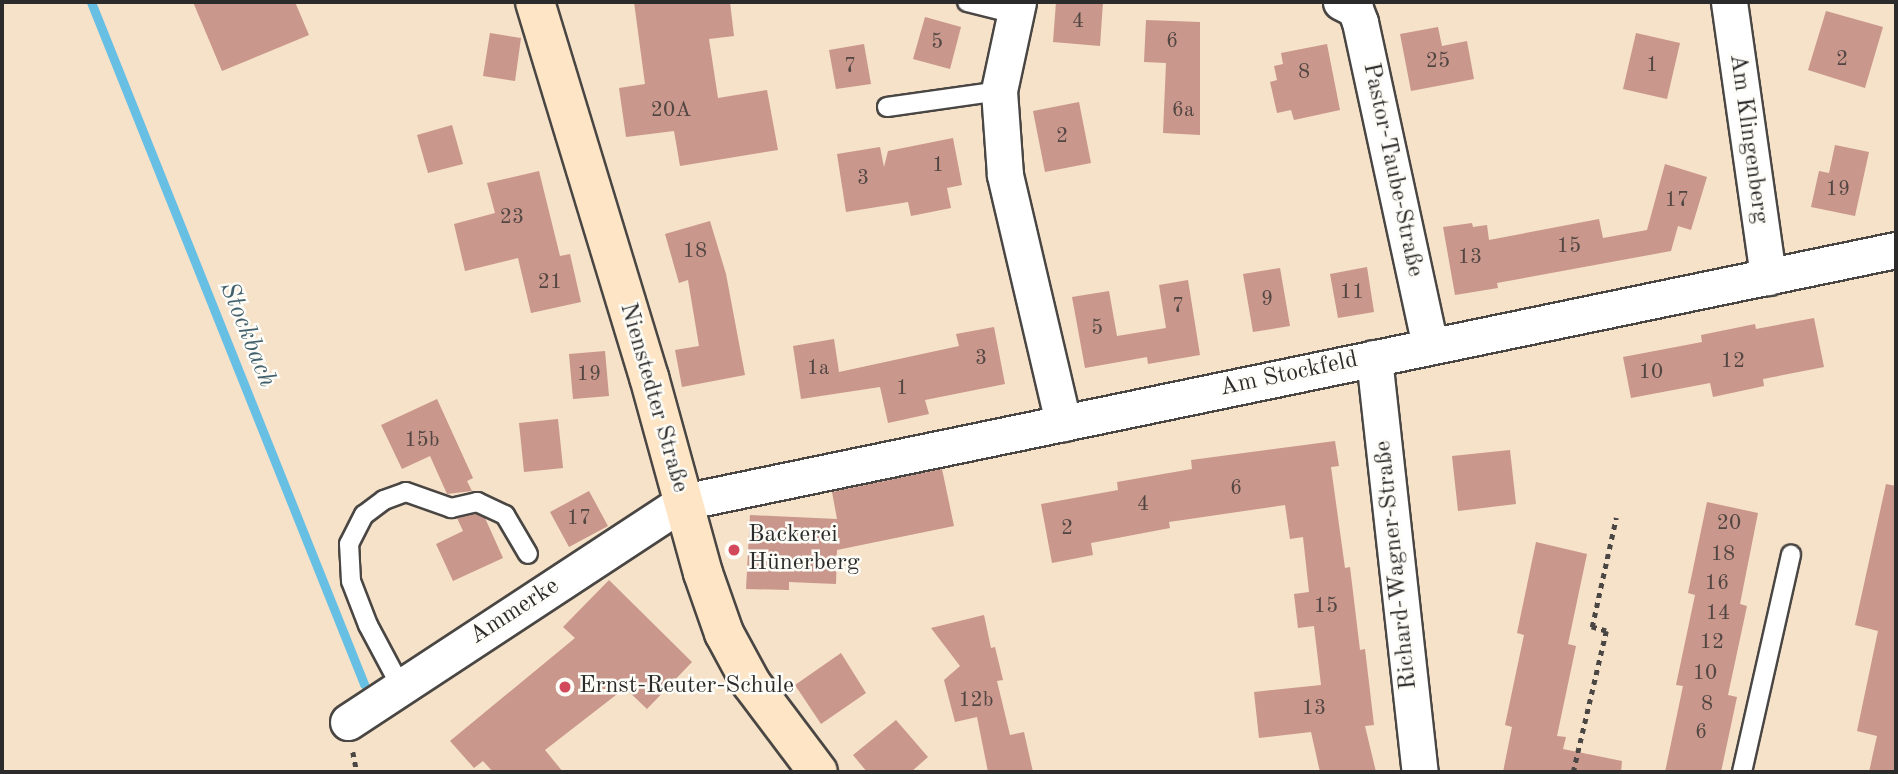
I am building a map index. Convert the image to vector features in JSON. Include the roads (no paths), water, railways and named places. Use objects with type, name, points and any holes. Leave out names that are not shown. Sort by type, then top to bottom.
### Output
[{"type":"main road","name":"Nienstedter Straße","points":[[534,2],[649,376],[683,502],[724,634],[751,683],[818,772]]},
{"type":"street","name":"Pastor-Taube-Straße","points":[[1341,2],[1355,9],[1360,22],[1430,347]]},
{"type":"street","name":"Am Klingenberg","points":[[1729,2],[1768,276]]},
{"type":"street","points":[[1016,8],[999,91],[1005,175],[1063,423]]},
{"type":"street","name":"Am Stockfeld","points":[[683,502],[1896,250]]},
{"type":"street","name":"Richard-Wagner-Straße","points":[[1374,358],[1420,772]]},
{"type":"street","name":"Ammerke","points":[[348,722],[683,502]]},
{"type":"lane","points":[[967,2],[1016,8]]},
{"type":"lane","points":[[887,107],[999,91]]},
{"type":"lane","points":[[401,687],[368,625],[351,581],[349,544],[364,515],[384,500],[406,492],[451,508],[477,502],[505,515],[528,554]]},
{"type":"lane","points":[[1742,772],[1791,554]]},
{"type":"waterway","name":"Stockbach","points":[[91,2],[364,684]]},
{"type":"place","name":"Backerei Hünerberg","points":[[734,550]]},
{"type":"place","name":"Ernst-Reuter-Schule","points":[[565,687]]}]
